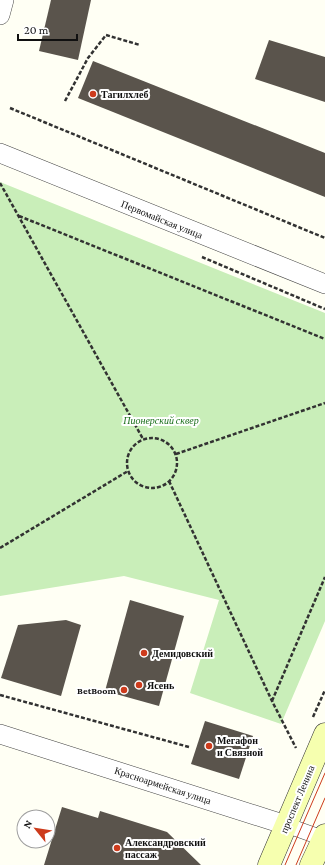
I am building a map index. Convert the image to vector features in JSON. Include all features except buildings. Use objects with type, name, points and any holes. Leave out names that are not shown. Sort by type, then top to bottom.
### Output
[{"type":"main road","name":"проспект Ленина","points":[[269,865],[325,734]]},
{"type":"main road","points":[[311,865],[325,837]]},
{"type":"street","points":[[0,14],[4,0]]},
{"type":"street","name":"Первомайская улица","points":[[0,153],[325,284]]},
{"type":"street","name":"Красноармейская улица","points":[[0,734],[325,837]]},
{"type":"path","points":[[64,101],[88,58],[106,35],[140,45]]},
{"type":"path","points":[[10,108],[325,238]]},
{"type":"path","points":[[0,183],[143,439]]},
{"type":"path","points":[[19,216],[325,339]]},
{"type":"path","points":[[176,454],[325,403]]},
{"type":"path","points":[[153,437],[163,440],[171,446],[176,454],[177,464],[175,474],[169,482],[160,487],[150,488],[141,486],[133,480],[128,471],[126,461],[129,452],[135,444],[143,439],[153,437]]},
{"type":"path","points":[[0,548],[128,471]]},
{"type":"path","points":[[169,482],[272,701],[298,752]]},
{"type":"path","points":[[272,701],[325,577]]},
{"type":"path","points":[[0,695],[190,747]]},
{"type":"green space","name":"Пионерский сквер","points":[[0,182],[325,313],[325,621],[281,724],[190,693],[219,600],[124,576],[0,596]]},
{"type":"tram line","points":[[285,865],[325,773]]},
{"type":"tram line","points":[[296,865],[325,798]]},
{"type":"place","name":"Тагилхлеб","points":[[93,94]]},
{"type":"place","name":"Демидовский","points":[[144,653]]},
{"type":"place","name":"Ясень","points":[[139,685]]},
{"type":"place","name":"BetBoom","points":[[124,690]]},
{"type":"place","name":"Мегафон и Связной","points":[[209,746]]},
{"type":"place","name":"Александровский пассаж","points":[[117,848]]}]
